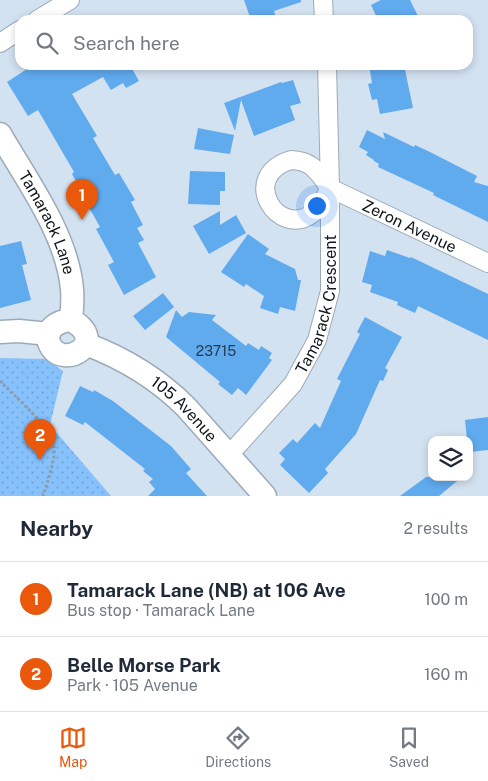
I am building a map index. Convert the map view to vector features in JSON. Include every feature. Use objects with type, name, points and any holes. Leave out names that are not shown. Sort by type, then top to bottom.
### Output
[{"type":"street","points":[[45,15],[70,0]]},
{"type":"street","points":[[323,0],[324,15]]},
{"type":"street","points":[[0,43],[15,33]]},
{"type":"street","name":"Tamarack Crescent","points":[[229,455],[293,384],[317,340],[330,291],[327,70]]},
{"type":"street","name":"Tamarack Lane","points":[[0,134],[44,209],[59,239],[72,287],[71,320]]},
{"type":"street","name":"Zeron Avenue","points":[[330,188],[488,263]]},
{"type":"street","points":[[71,320],[84,329],[86,344],[74,355],[66,355],[52,349],[49,343],[49,334],[53,326],[62,321],[71,320]]},
{"type":"street","points":[[0,332],[19,331],[49,334]]},
{"type":"street","name":"105 Avenue","points":[[86,344],[123,361],[165,388],[186,407],[266,496]]},
{"type":"path","points":[[0,382],[42,424],[55,447],[43,496]]},
{"type":"shaded area","points":[[0,358],[45,359],[63,371],[50,425],[111,496],[0,496]]},
{"type":"building","points":[[244,0],[301,0],[301,2],[274,11],[275,15],[249,15]]},
{"type":"building","points":[[381,0],[410,0],[418,15],[376,15],[371,5]]},
{"type":"building","points":[[25,70],[133,70],[139,81],[126,88],[123,83],[111,90],[103,77],[72,94],[97,136],[93,138],[115,175],[119,173],[135,200],[131,202],[143,225],[137,228],[144,240],[138,243],[156,277],[124,295],[108,265],[114,262],[96,229],[100,227],[72,174],[74,172],[38,110],[28,116],[7,82]]},
{"type":"building","points":[[370,70],[405,70],[413,108],[380,114],[377,99],[372,100],[368,84],[372,83]]},
{"type":"building","points":[[293,80],[301,103],[290,106],[295,120],[254,136],[241,100],[235,131],[224,103],[281,82]]},
{"type":"building","points":[[198,128],[234,135],[230,154],[194,149]]},
{"type":"building","points":[[367,130],[385,139],[383,132],[414,147],[415,145],[477,176],[474,182],[488,186],[488,222],[433,195],[434,193],[378,167],[379,164],[366,155],[368,152],[359,147]]},
{"type":"building","points":[[190,171],[225,172],[225,191],[220,191],[220,205],[188,204]]},
{"type":"building","points":[[220,211],[220,225],[236,215],[246,233],[209,254],[193,226]]},
{"type":"building","points":[[248,234],[269,249],[265,254],[295,269],[298,280],[301,280],[295,311],[280,307],[278,314],[260,308],[264,296],[246,284],[244,287],[221,272]]},
{"type":"building","points":[[21,241],[27,264],[22,265],[31,300],[0,308],[0,246]]},
{"type":"building","points":[[387,250],[411,257],[488,294],[488,340],[418,306],[415,313],[397,305],[398,302],[370,292],[372,285],[362,282],[370,251],[385,256]]},
{"type":"building","points":[[163,293],[174,307],[145,330],[133,316]]},
{"type":"building","points":[[176,310],[182,317],[189,312],[216,315],[212,320],[246,346],[248,343],[259,350],[261,346],[272,353],[269,358],[272,360],[246,395],[238,388],[232,395],[218,384],[220,382],[166,337]]},
{"type":"building","points":[[365,317],[402,337],[385,368],[388,370],[383,381],[380,380],[356,434],[325,469],[328,473],[309,493],[280,465],[285,459],[279,453],[293,439],[297,443],[315,423],[320,428],[341,381],[337,379],[360,334],[357,332]]},
{"type":"building","points":[[80,386],[93,392],[94,390],[113,401],[171,446],[191,469],[186,473],[207,496],[148,496],[155,489],[149,482],[153,479],[143,471],[145,469],[85,422],[83,425],[65,416]]},
{"type":"building","points":[[488,417],[488,450],[473,452],[473,436],[467,436],[465,420]]},
{"type":"building","points":[[426,477],[428,477],[428,481],[457,481],[439,496],[400,496]]},
{"type":"place","name":"Tamarack Lane (NB) at 106 Ave","points":[[82,220]]},
{"type":"place","name":"Belle Morse Park","points":[[40,460]]}]
